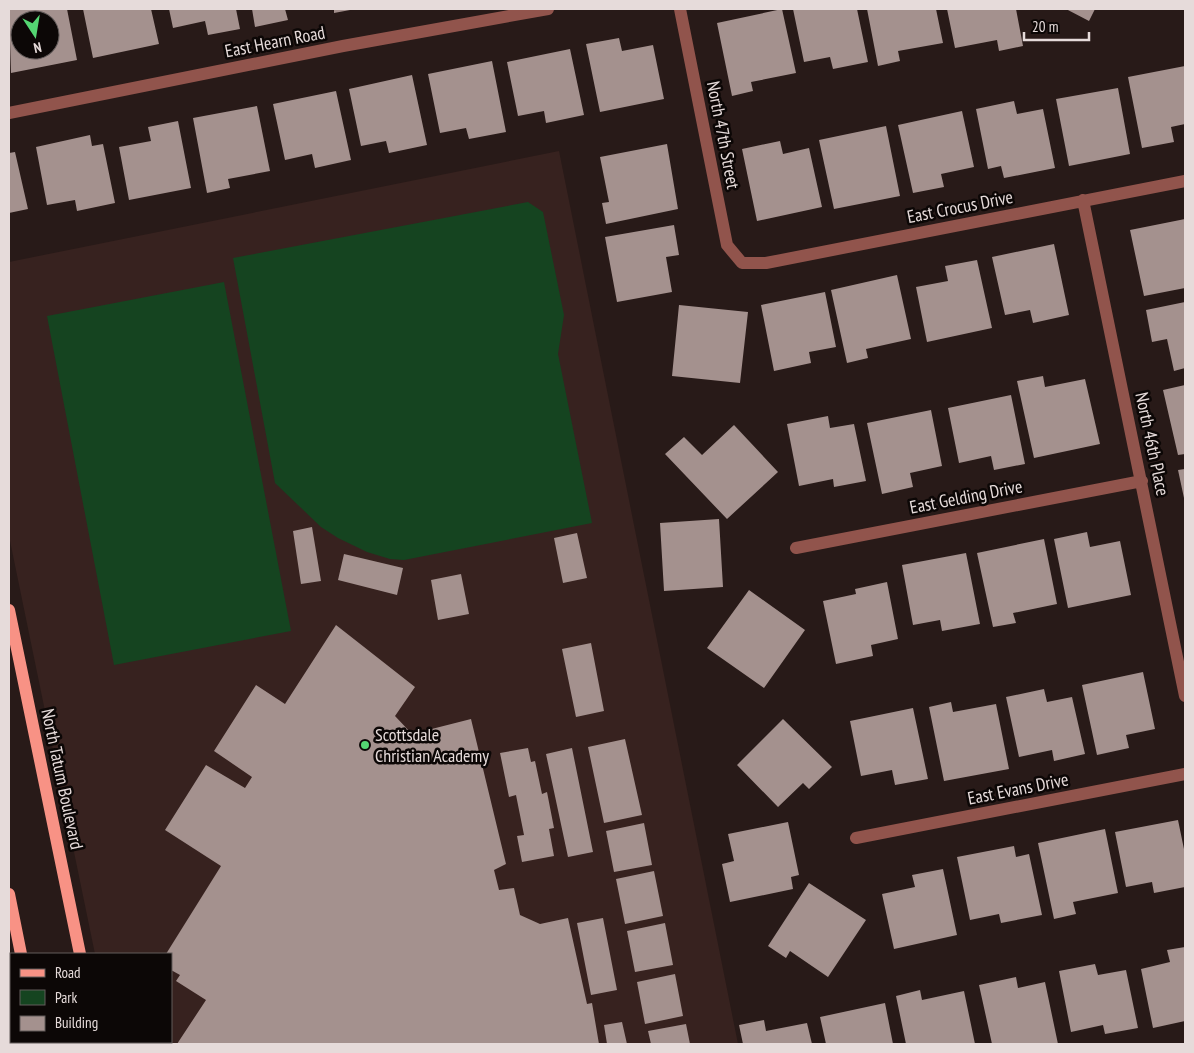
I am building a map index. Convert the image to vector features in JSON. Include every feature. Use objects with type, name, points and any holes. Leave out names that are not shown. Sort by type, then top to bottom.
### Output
[{"type":"main road","name":"North Tatum Boulevard","points":[[9,610],[80,953]]},
{"type":"main road","points":[[9,894],[21,953]]},
{"type":"street","name":"East Hearn Road","points":[[9,113],[343,46],[548,9]]},
{"type":"street","name":"North 47th Street","points":[[680,9],[727,245],[742,263]]},
{"type":"street","name":"East Crocus Drive","points":[[742,263],[766,263],[1185,181]]},
{"type":"street","name":"North 46th Place","points":[[1082,200],[1142,481],[1185,696]]},
{"type":"street","name":"East Gelding Drive","points":[[796,548],[1142,481]]},
{"type":"street","name":"East Evans Drive","points":[[856,838],[1185,774]]},
{"type":"shaded area","name":"Scottsdale Christian Academy","points":[[559,151],[738,1044],[113,1044],[172,1043],[172,953],[95,953],[9,536],[9,262]]},
{"type":"green space","points":[[528,202],[543,212],[564,315],[558,354],[592,523],[404,560],[390,559],[367,552],[338,538],[321,527],[275,483],[233,258]]},
{"type":"green space","points":[[224,282],[291,631],[114,665],[47,316]]},
{"type":"building","points":[[9,9],[67,9],[77,60],[11,73],[11,60],[60,60],[60,10],[10,10],[10,41]]},
{"type":"building","points":[[83,9],[151,9],[159,44],[93,58]]},
{"type":"building","points":[[169,9],[236,9],[240,29],[208,35],[205,21],[173,28]]},
{"type":"building","points":[[252,9],[285,9],[288,20],[255,27]]},
{"type":"building","points":[[334,9],[350,9],[350,10],[334,13]]},
{"type":"building","points":[[782,9],[796,73],[751,82],[753,91],[732,96],[717,23]]},
{"type":"building","points":[[793,9],[857,9],[868,62],[833,69],[830,57],[804,62]]},
{"type":"building","points":[[867,9],[936,9],[943,43],[898,51],[900,61],[878,66]]},
{"type":"building","points":[[947,9],[1016,9],[1023,46],[999,51],[997,40],[955,48]]},
{"type":"building","points":[[1066,9],[1095,9],[1089,21]]},
{"type":"building","points":[[619,38],[622,51],[653,45],[664,99],[600,112],[586,44]]},
{"type":"building","points":[[570,49],[584,115],[546,123],[544,111],[518,116],[507,62]]},
{"type":"building","points":[[492,61],[506,132],[469,139],[466,128],[440,133],[428,74]]},
{"type":"building","points":[[1185,66],[1185,124],[1171,127],[1174,142],[1142,148],[1128,77]]},
{"type":"building","points":[[412,75],[427,145],[389,153],[386,141],[361,146],[349,89]]},
{"type":"building","points":[[1118,88],[1130,154],[1069,166],[1056,99]]},
{"type":"building","points":[[336,91],[351,160],[315,168],[312,154],[285,160],[273,104]]},
{"type":"building","points":[[1014,101],[1017,114],[1043,109],[1055,168],[1004,178],[1001,166],[988,169],[976,109]]},
{"type":"building","points":[[257,106],[270,171],[228,179],[230,188],[207,193],[193,118]]},
{"type":"building","points":[[962,111],[974,167],[941,174],[944,187],[913,193],[898,125]]},
{"type":"building","points":[[178,121],[191,188],[129,200],[119,147],[151,141],[148,127]]},
{"type":"building","points":[[886,126],[900,196],[834,209],[819,140]]},
{"type":"building","points":[[90,135],[92,146],[103,144],[115,203],[77,211],[75,200],[47,205],[36,147]]},
{"type":"building","points":[[780,141],[783,154],[809,148],[822,207],[757,221],[742,149]]},
{"type":"building","points":[[667,144],[678,209],[606,224],[602,203],[609,202],[600,157]]},
{"type":"building","points":[[15,152],[28,209],[9,213],[9,153]]},
{"type":"building","points":[[1185,219],[1185,288],[1144,296],[1130,230]]},
{"type":"building","points":[[674,225],[679,255],[666,257],[672,292],[617,302],[605,237]]},
{"type":"building","points":[[1054,244],[1069,315],[1033,323],[1030,310],[1005,315],[992,257]]},
{"type":"building","points":[[977,260],[992,328],[927,342],[916,287],[948,281],[945,266]]},
{"type":"building","points":[[897,275],[911,339],[866,349],[868,358],[847,363],[831,290]]},
{"type":"building","points":[[825,292],[836,347],[809,352],[811,363],[774,371],[761,305]]},
{"type":"building","points":[[1185,302],[1185,368],[1174,371],[1167,339],[1152,342],[1146,310]]},
{"type":"building","points":[[679,305],[748,312],[740,383],[672,376]]},
{"type":"building","points":[[1043,376],[1045,387],[1085,379],[1100,444],[1034,458],[1017,381]]},
{"type":"building","points":[[1185,385],[1185,454],[1178,455],[1163,390]]},
{"type":"building","points":[[1011,395],[1025,464],[994,470],[991,456],[959,463],[948,408]]},
{"type":"building","points":[[931,410],[942,466],[910,473],[913,487],[882,494],[867,423]]},
{"type":"building","points":[[828,416],[830,428],[854,424],[866,481],[834,487],[833,479],[799,486],[787,424]]},
{"type":"building","points":[[734,425],[778,472],[727,519],[665,454],[684,437],[702,455]]},
{"type":"building","points":[[1185,469],[1185,498],[1184,498],[1178,470]]},
{"type":"building","points":[[719,519],[723,587],[664,591],[660,523]]},
{"type":"building","points":[[312,527],[321,581],[301,584],[293,531]]},
{"type":"building","points":[[1087,532],[1090,547],[1120,541],[1131,595],[1068,608],[1054,539]]},
{"type":"building","points":[[577,533],[587,578],[563,583],[554,538]]},
{"type":"building","points":[[1044,539],[1057,604],[1013,613],[1016,623],[993,627],[977,553]]},
{"type":"building","points":[[966,553],[980,624],[942,631],[940,620],[913,625],[902,565]]},
{"type":"building","points":[[344,554],[403,568],[397,595],[338,580]]},
{"type":"building","points":[[461,574],[469,614],[438,620],[431,580]]},
{"type":"building","points":[[887,582],[898,639],[871,645],[873,656],[836,664],[823,601],[856,594],[855,589]]},
{"type":"building","points":[[749,590],[805,630],[764,688],[707,648]]},
{"type":"building","points":[[336,625],[415,687],[395,716],[412,734],[471,719],[506,864],[494,870],[499,890],[514,888],[520,915],[540,924],[568,918],[587,1004],[592,1003],[599,1044],[177,1044],[206,1000],[176,981],[180,975],[172,971],[172,953],[167,953],[221,866],[165,830],[206,765],[245,788],[252,777],[214,751],[256,685],[285,704]]},
{"type":"building","points":[[591,643],[604,711],[576,717],[562,649]]},
{"type":"building","points":[[1143,672],[1155,729],[1126,735],[1129,748],[1097,755],[1082,685]]},
{"type":"building","points":[[1044,689],[1047,702],[1072,697],[1085,754],[1054,761],[1052,750],[1019,757],[1006,697]]},
{"type":"building","points":[[951,702],[953,712],[996,704],[1009,769],[944,781],[929,707]]},
{"type":"building","points":[[913,708],[928,779],[895,785],[892,770],[861,776],[850,721]]},
{"type":"building","points":[[783,719],[832,767],[809,789],[803,783],[778,807],[737,765]]},
{"type":"building","points":[[625,739],[642,815],[604,823],[588,747]]},
{"type":"building","points":[[528,748],[531,762],[535,761],[542,794],[547,792],[554,828],[549,829],[554,856],[522,862],[517,836],[524,835],[516,795],[509,797],[500,753]]},
{"type":"building","points":[[572,748],[593,852],[568,857],[546,754]]},
{"type":"building","points":[[1178,820],[1185,854],[1185,887],[1154,893],[1152,882],[1126,887],[1115,832]]},
{"type":"building","points":[[788,822],[799,875],[791,877],[793,889],[730,902],[722,864],[734,861],[728,834]]},
{"type":"building","points":[[644,823],[652,865],[614,872],[606,831]]},
{"type":"building","points":[[1105,829],[1118,893],[1073,902],[1076,914],[1054,919],[1038,843]]},
{"type":"building","points":[[1014,846],[1016,857],[1029,854],[1042,915],[1001,923],[999,914],[970,920],[957,857]]},
{"type":"building","points":[[943,869],[957,935],[894,949],[882,894],[915,887],[912,875]]},
{"type":"building","points":[[654,871],[663,916],[625,924],[616,879]]},
{"type":"building","points":[[809,883],[866,920],[828,977],[790,951],[786,958],[768,946]]},
{"type":"building","points":[[603,918],[617,990],[591,995],[577,923]]},
{"type":"building","points":[[665,923],[673,965],[635,972],[627,931]]},
{"type":"building","points":[[1185,947],[1185,1021],[1153,1028],[1141,969],[1170,962],[1167,950]]},
{"type":"building","points":[[1095,964],[1098,975],[1126,970],[1138,1028],[1105,1034],[1103,1025],[1071,1032],[1059,971]]},
{"type":"building","points":[[675,974],[683,1016],[645,1024],[637,982]]},
{"type":"building","points":[[1016,977],[1018,988],[1045,982],[1058,1044],[992,1044],[979,985]]},
{"type":"building","points":[[920,990],[922,1000],[964,991],[975,1044],[906,1044],[896,996]]},
{"type":"building","points":[[885,1003],[893,1044],[826,1044],[820,1017]]},
{"type":"building","points":[[764,1020],[766,1031],[807,1023],[812,1044],[743,1044],[739,1025]]},
{"type":"building","points":[[622,1022],[627,1044],[607,1044],[604,1025]]},
{"type":"building","points":[[686,1024],[690,1044],[651,1044],[648,1031]]},
{"type":"place","name":"Scottsdale Christian Academy","points":[[365,745]]}]
